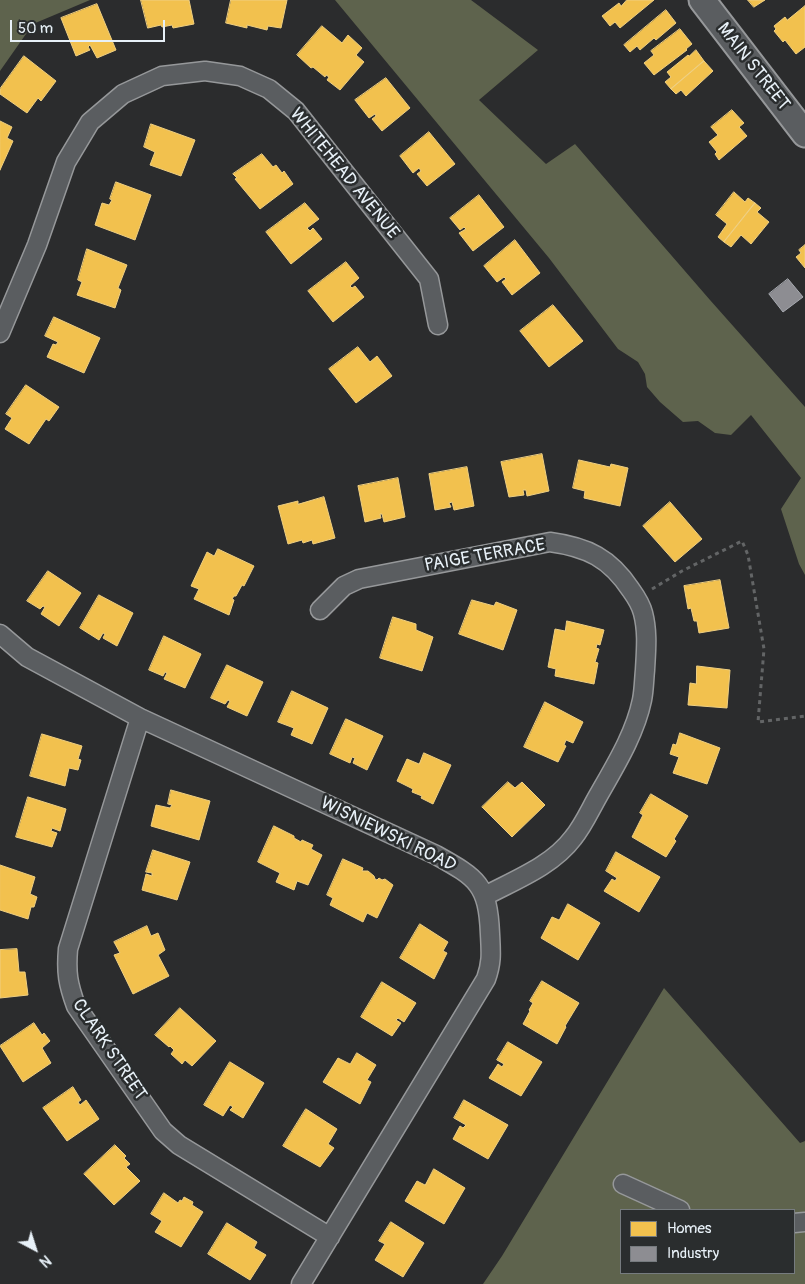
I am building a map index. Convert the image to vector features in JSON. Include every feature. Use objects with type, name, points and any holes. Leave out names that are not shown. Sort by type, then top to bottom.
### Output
[{"type":"main road","name":"MAIN STREET","points":[[702,0],[805,134]]},
{"type":"street","name":"WHITEHEAD AVENUE","points":[[0,333],[37,245],[66,162],[90,122],[123,94],[162,76],[205,71],[240,76],[269,89],[296,111],[429,279],[438,325]]},
{"type":"street","name":"PAIGE TERRACE","points":[[320,610],[344,586],[359,580],[550,542],[572,545],[597,555],[616,570],[636,598],[643,612],[646,629],[642,700],[635,723],[616,764],[574,838],[559,854],[485,896]]},
{"type":"street","name":"WISNIEWSKI ROAD","points":[[0,634],[27,656],[140,718],[436,855],[466,872],[485,896],[490,912],[492,963],[486,980],[301,1284]]},
{"type":"street","name":"CLARK STREET","points":[[140,718],[68,948],[66,971],[69,988],[76,1006],[163,1131],[179,1145],[330,1237]]},
{"type":"street","points":[[623,1184],[678,1209]]},
{"type":"path","points":[[636,598],[682,571],[742,541],[748,554],[764,649],[758,722],[805,716]]},
{"type":"green space","points":[[0,0],[90,0],[33,24],[0,71]]},
{"type":"green space","points":[[335,0],[471,0],[538,50],[479,100],[546,164],[575,144],[805,407],[805,575],[799,564],[781,509],[801,478],[751,415],[731,435],[715,433],[698,421],[683,422],[660,402],[647,387],[645,374],[638,362],[618,349],[549,258]]},
{"type":"green space","points":[[664,988],[800,1143],[805,1141],[805,1284],[483,1284],[502,1256]]},
{"type":"building: Homes","points":[[141,0],[189,0],[194,24],[173,28],[172,25],[162,27],[161,25],[148,28]]},
{"type":"building: Homes","points":[[231,0],[287,0],[281,28],[268,26],[267,30],[247,25],[247,28],[226,23]]},
{"type":"building: Homes","points":[[627,0],[654,0],[620,28],[615,22],[610,26],[602,16],[619,3],[621,6]]},
{"type":"building: Homes","points":[[748,0],[765,0],[754,7]]},
{"type":"building: Homes","points":[[97,4],[116,50],[97,58],[90,45],[88,47],[90,50],[76,56],[61,18]]},
{"type":"building: Homes","points":[[805,6],[805,47],[796,54],[785,40],[783,42],[774,31],[776,29],[774,26],[785,17],[787,20]]},
{"type":"building: Homes","points":[[666,10],[676,23],[656,40],[654,38],[640,50],[637,46],[630,52],[624,45]]},
{"type":"building: Homes","points":[[322,26],[342,43],[348,35],[362,48],[356,55],[364,62],[340,90],[327,80],[329,77],[326,75],[325,77],[313,67],[311,68],[297,55]]},
{"type":"building: Homes","points":[[680,29],[692,44],[654,75],[644,63],[654,55],[651,51]]},
{"type":"building: Homes","points":[[696,50],[704,61],[671,89],[665,82],[671,77],[667,72]]},
{"type":"building: Homes","points":[[24,56],[56,81],[41,101],[38,98],[27,113],[0,94],[0,89]]},
{"type":"building: Homes","points":[[704,61],[713,71],[686,96],[681,90],[676,94],[671,89]]},
{"type":"building: Homes","points":[[386,78],[410,108],[382,131],[372,119],[376,116],[375,114],[369,118],[355,100]]},
{"type":"building: Homes","points":[[732,110],[744,123],[739,127],[747,136],[719,160],[715,154],[717,152],[709,142],[718,135],[711,127]]},
{"type":"building: Homes","points":[[0,121],[12,127],[7,138],[13,141],[0,170]]},
{"type":"building: Homes","points":[[151,124],[195,140],[181,176],[150,165],[155,152],[144,147]]},
{"type":"building: Homes","points":[[429,132],[455,164],[427,186],[417,174],[421,171],[419,168],[413,173],[400,156]]},
{"type":"building: Homes","points":[[262,154],[273,167],[276,165],[282,173],[284,171],[293,184],[260,209],[233,174]]},
{"type":"building: Homes","points":[[116,182],[151,195],[135,240],[95,225],[102,203],[109,205],[112,200],[110,199]]},
{"type":"building: Homes","points":[[734,192],[745,202],[748,198],[755,203],[724,242],[718,237],[727,224],[716,215]]},
{"type":"building: Homes","points":[[479,195],[504,227],[473,251],[459,233],[466,229],[464,227],[460,230],[450,218]]},
{"type":"building: Homes","points":[[305,203],[319,219],[307,228],[310,231],[313,228],[322,239],[291,264],[266,232]]},
{"type":"building: Homes","points":[[755,203],[761,208],[757,212],[769,222],[751,244],[741,235],[731,247],[724,242]]},
{"type":"building: Homes","points":[[515,240],[540,273],[512,295],[502,282],[506,279],[504,277],[497,282],[484,266]]},
{"type":"building: Homes","points":[[805,245],[805,268],[796,257],[801,253],[799,250]]},
{"type":"building: Homes","points":[[87,249],[127,265],[118,288],[121,290],[115,308],[77,295],[82,282],[78,280]]},
{"type":"building: Homes","points":[[346,262],[359,278],[350,286],[352,288],[355,286],[364,297],[333,322],[308,291]]},
{"type":"building: Homes","points":[[553,305],[583,341],[549,367],[520,331]]},
{"type":"building: Homes","points":[[54,317],[100,338],[84,373],[47,357],[53,344],[56,345],[58,342],[45,336]]},
{"type":"building: Homes","points":[[358,347],[370,362],[377,356],[392,376],[356,403],[329,369]]},
{"type":"building: Homes","points":[[26,385],[59,407],[49,421],[46,419],[29,444],[5,429],[12,418],[6,414]]},
{"type":"building: Homes","points":[[542,454],[549,491],[527,496],[526,490],[523,490],[524,495],[509,497],[501,462]]},
{"type":"building: Homes","points":[[579,460],[610,467],[611,464],[628,468],[620,506],[584,498],[585,491],[573,488]]},
{"type":"building: Homes","points":[[467,467],[474,506],[454,510],[452,502],[449,503],[451,507],[435,510],[429,474]]},
{"type":"building: Homes","points":[[398,478],[405,517],[384,522],[382,514],[380,514],[381,518],[365,522],[358,486]]},
{"type":"building: Homes","points":[[324,497],[335,538],[313,544],[312,540],[303,543],[302,540],[288,544],[278,506],[298,501],[298,504]]},
{"type":"building: Homes","points":[[670,502],[702,539],[675,562],[643,526]]},
{"type":"building: Homes","points":[[218,549],[254,566],[244,586],[242,585],[236,596],[232,599],[234,600],[229,615],[194,599],[199,589],[191,586],[207,552],[214,556]]},
{"type":"building: Homes","points":[[48,571],[81,593],[59,626],[41,614],[45,607],[43,606],[40,609],[27,601]]},
{"type":"building: Homes","points":[[720,580],[729,628],[699,633],[697,621],[694,621],[691,608],[688,609],[684,586]]},
{"type":"building: Homes","points":[[99,595],[133,613],[117,646],[103,638],[105,634],[103,633],[99,640],[80,628]]},
{"type":"building: Homes","points":[[472,600],[494,606],[496,602],[517,610],[503,650],[459,634]]},
{"type":"building: Homes","points":[[393,617],[416,624],[416,630],[433,637],[422,671],[380,658]]},
{"type":"building: Homes","points":[[567,621],[604,630],[600,645],[597,644],[596,648],[599,649],[595,662],[598,663],[594,684],[555,676],[556,669],[548,667],[555,629],[565,631]]},
{"type":"building: Homes","points":[[164,636],[201,654],[185,688],[164,679],[167,673],[165,672],[163,676],[149,670]]},
{"type":"building: Homes","points":[[227,665],[263,682],[247,716],[227,707],[230,701],[228,700],[225,704],[211,698]]},
{"type":"building: Homes","points":[[697,666],[730,670],[727,708],[688,705],[690,683],[696,684]]},
{"type":"building: Homes","points":[[292,691],[328,708],[312,744],[291,735],[294,728],[278,722]]},
{"type":"building: Homes","points":[[545,702],[583,722],[573,743],[566,740],[564,745],[566,746],[558,762],[524,747]]},
{"type":"building: Homes","points":[[346,719],[383,736],[367,770],[353,763],[355,758],[352,757],[350,763],[330,754]]},
{"type":"building: Homes","points":[[680,733],[720,748],[707,784],[673,773],[679,757],[670,754],[673,744],[676,745]]},
{"type":"building: Homes","points":[[42,734],[82,746],[78,759],[81,760],[78,770],[69,768],[65,786],[30,776]]},
{"type":"building: Homes","points":[[424,753],[451,765],[433,804],[412,792],[413,789],[397,781],[407,759],[419,764]]},
{"type":"building: Homes","points":[[508,782],[515,788],[522,782],[545,805],[512,837],[482,807]]},
{"type":"building: Homes","points":[[171,790],[210,801],[199,840],[151,826],[156,805],[170,808],[172,805],[168,804]]},
{"type":"building: Homes","points":[[651,794],[688,816],[666,857],[632,837],[643,815],[640,813]]},
{"type":"building: Homes","points":[[28,797],[66,809],[60,831],[52,828],[51,831],[57,833],[52,847],[16,837]]},
{"type":"building: Homes","points":[[274,826],[294,836],[294,838],[301,842],[302,840],[313,845],[311,849],[322,855],[308,885],[297,881],[294,890],[276,882],[280,873],[258,862]]},
{"type":"building: Homes","points":[[153,850],[190,862],[177,900],[142,890],[146,874],[152,876],[152,873],[146,872]]},
{"type":"building: Homes","points":[[616,852],[660,877],[639,912],[604,891],[612,879],[615,881],[617,878],[606,871]]},
{"type":"building: Homes","points":[[343,859],[363,868],[362,871],[368,871],[375,879],[385,879],[393,885],[377,918],[367,913],[363,922],[330,905],[333,898],[327,895]]},
{"type":"building: Homes","points":[[0,865],[35,877],[30,894],[37,897],[34,907],[31,907],[28,919],[0,910]]},
{"type":"building: Homes","points":[[568,904],[600,923],[578,960],[541,938],[552,917],[559,920]]},
{"type":"building: Homes","points":[[420,924],[448,942],[443,951],[447,953],[434,979],[400,958]]},
{"type":"building: Homes","points":[[147,926],[151,936],[158,933],[165,950],[158,955],[169,976],[133,994],[114,955],[120,953],[114,942]]},
{"type":"building: Homes","points":[[17,949],[19,972],[25,972],[28,995],[0,998],[0,950]]},
{"type":"building: Homes","points":[[542,981],[579,1003],[557,1044],[523,1024],[533,1003],[530,1001]]},
{"type":"building: Homes","points":[[382,982],[416,1003],[404,1022],[398,1018],[396,1020],[401,1023],[392,1036],[361,1017]]},
{"type":"building: Homes","points":[[180,1008],[216,1041],[192,1066],[185,1060],[182,1064],[171,1054],[174,1050],[155,1035]]},
{"type":"building: Homes","points":[[34,1023],[42,1035],[44,1033],[50,1041],[42,1048],[51,1063],[23,1082],[0,1046]]},
{"type":"building: Homes","points":[[508,1042],[542,1062],[521,1096],[489,1078],[498,1064],[502,1067],[504,1064],[497,1060]]},
{"type":"building: Homes","points":[[357,1053],[376,1065],[367,1080],[371,1082],[360,1104],[323,1082],[338,1058],[350,1064]]},
{"type":"building: Homes","points":[[230,1062],[264,1083],[243,1118],[230,1110],[233,1107],[230,1105],[223,1116],[204,1105]]},
{"type":"building: Homes","points":[[73,1087],[81,1100],[78,1102],[80,1105],[86,1100],[99,1119],[67,1141],[43,1108]]},
{"type":"building: Homes","points":[[464,1100],[508,1125],[488,1159],[453,1139],[460,1126],[463,1128],[466,1125],[454,1118]]},
{"type":"building: Homes","points":[[306,1109],[337,1129],[328,1144],[334,1148],[320,1167],[283,1146]]},
{"type":"building: Homes","points":[[115,1145],[126,1156],[124,1158],[130,1164],[126,1167],[140,1181],[114,1205],[84,1174]]},
{"type":"building: Homes","points":[[434,1169],[465,1188],[444,1224],[405,1201],[417,1181],[425,1185]]},
{"type":"building: Homes","points":[[164,1193],[178,1203],[184,1197],[193,1202],[192,1205],[203,1212],[181,1247],[155,1232],[162,1221],[151,1214]]},
{"type":"building: Homes","points":[[391,1222],[424,1243],[403,1277],[375,1260],[385,1244],[379,1241]]},
{"type":"building: Homes","points":[[227,1223],[257,1242],[254,1248],[266,1255],[250,1280],[208,1254]]},
{"type":"building: Industry","points":[[788,279],[803,297],[783,312],[769,294]]}]
